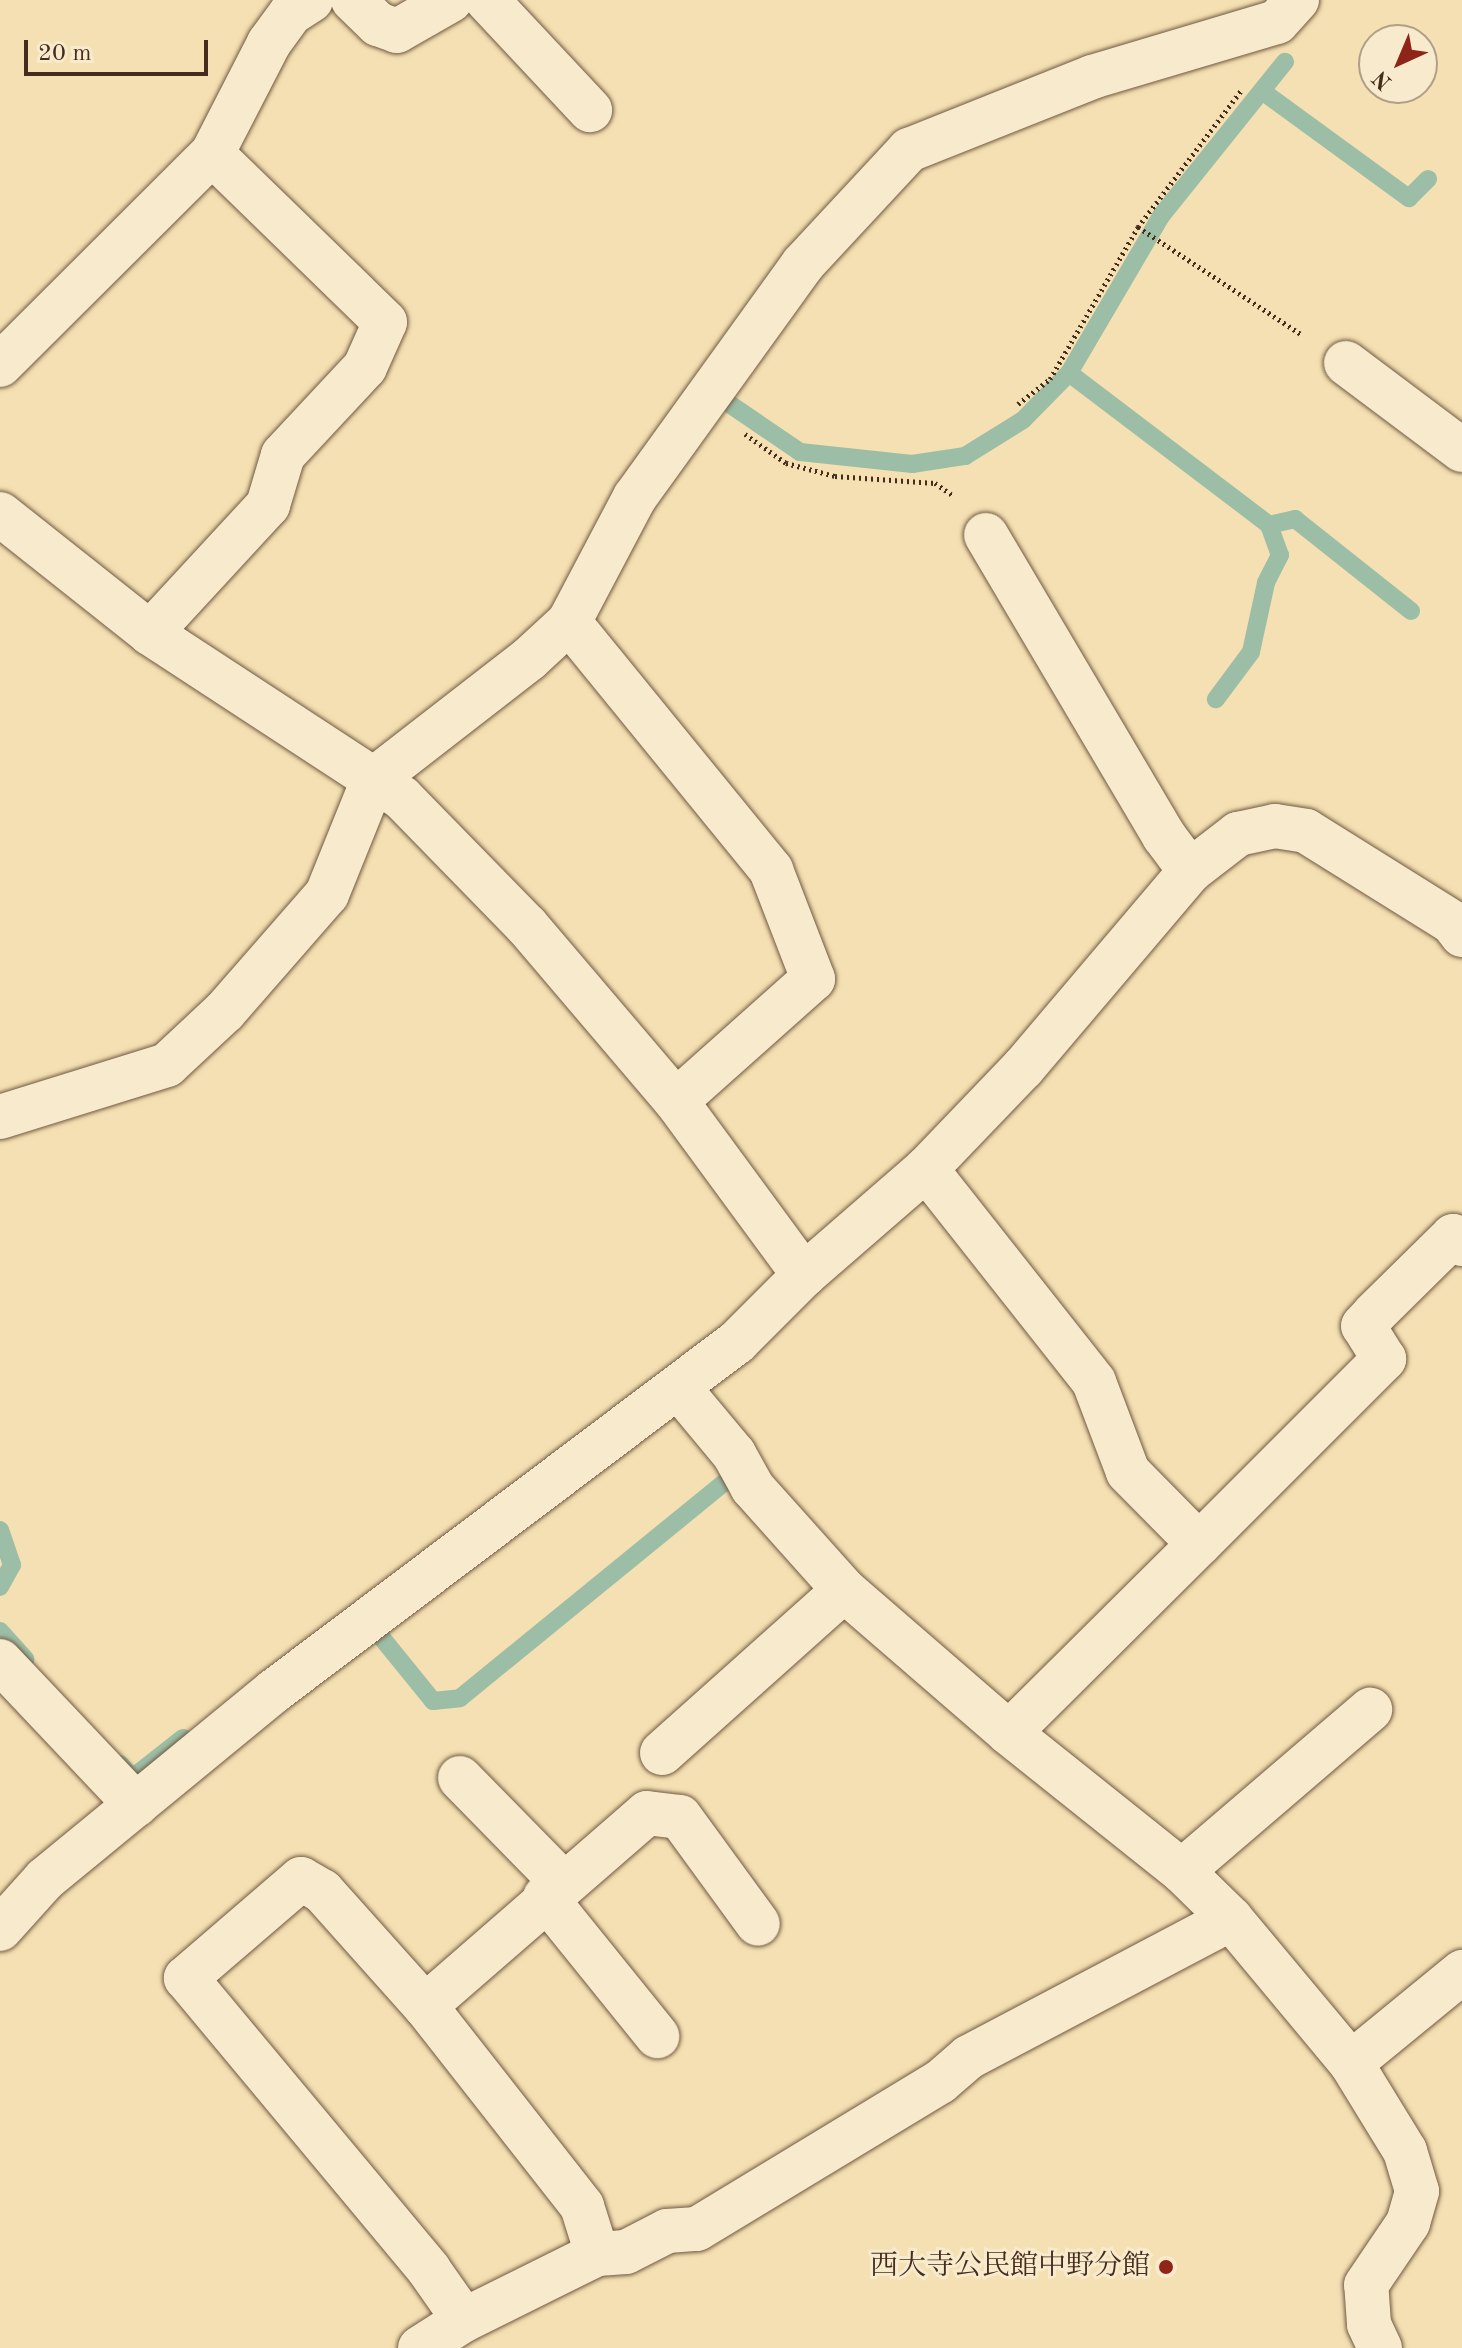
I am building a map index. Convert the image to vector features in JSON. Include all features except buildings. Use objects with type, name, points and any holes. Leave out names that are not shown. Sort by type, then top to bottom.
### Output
[{"type":"street","points":[[0,365],[212,154],[269,43],[291,13],[311,0]]},
{"type":"street","points":[[353,0],[378,24],[397,31],[451,0]]},
{"type":"street","points":[[487,0],[590,110]]},
{"type":"street","points":[[0,1117],[167,1065],[304,927],[327,894],[373,780],[569,622],[635,497],[803,264],[909,150],[1092,77],[1287,11]]},
{"type":"street","points":[[150,633],[268,505],[283,455],[365,367],[385,322],[212,154]]},
{"type":"street","points":[[1346,363],[1462,450]]},
{"type":"street","points":[[0,514],[150,633],[402,798],[527,926],[676,1101],[804,1275]]},
{"type":"street","points":[[986,535],[1164,836],[1190,871]]},
{"type":"street","points":[[569,622],[771,870],[813,979],[676,1101]]},
{"type":"street","points":[[0,1929],[45,1879],[274,1691],[737,1342],[804,1275],[926,1169],[1023,1068],[1190,871],[1238,834],[1275,826],[1306,831],[1459,923]]},
{"type":"street","points":[[926,1169],[1094,1382],[1128,1472],[1199,1544]]},
{"type":"street","points":[[1009,1733],[1384,1359],[1363,1326],[1453,1236],[1462,1244]]},
{"type":"street","points":[[679,1388],[734,1454],[752,1487],[844,1590],[1009,1733],[1182,1871],[1231,1919],[1351,2063],[1405,2151],[1417,2191],[1408,2223],[1366,2285],[1369,2324],[1380,2348]]},
{"type":"street","points":[[662,1753],[844,1590]]},
{"type":"street","points":[[0,1661],[136,1805]]},
{"type":"street","points":[[1182,1871],[1370,1710]]},
{"type":"street","points":[[460,1778],[554,1890],[657,2036]]},
{"type":"street","points":[[425,2006],[554,1890],[647,1813],[680,1817],[758,1924]]},
{"type":"street","points":[[464,2320],[429,2270],[186,1978],[301,1879],[322,1891],[425,2006],[582,2206],[597,2254]]},
{"type":"street","points":[[420,2348],[464,2320],[597,2254],[626,2252],[667,2231],[697,2229],[940,2082],[969,2057],[1231,1919]]},
{"type":"street","points":[[1351,2063],[1462,1972]]},
{"type":"path","points":[[1018,404],[1050,379],[1138,227],[1266,59],[1287,11]]},
{"type":"path","points":[[1138,227],[1346,363]]},
{"type":"path","points":[[702,405],[786,463],[835,476],[935,483],[961,501],[986,535]]},
{"type":"waterway","points":[[731,405],[800,452],[912,464],[965,456],[1023,420],[1069,373],[1161,216],[1285,62]]},
{"type":"waterway","points":[[1262,91],[1409,198],[1428,179]]},
{"type":"waterway","points":[[1069,373],[1269,525],[1280,555],[1266,583],[1251,652],[1216,699]]},
{"type":"waterway","points":[[1269,525],[1295,519],[1411,611]]},
{"type":"waterway","points":[[361,1625],[377,1632],[433,1701],[460,1698],[724,1483]]},
{"type":"waterway","points":[[0,1530],[12,1565],[0,1587]]},
{"type":"waterway","points":[[0,1631],[25,1659]]},
{"type":"waterway","points":[[120,1764],[132,1778],[183,1738]]},
{"type":"place","name":"西大寺公民館中野分館","points":[[1166,2267]]}]
